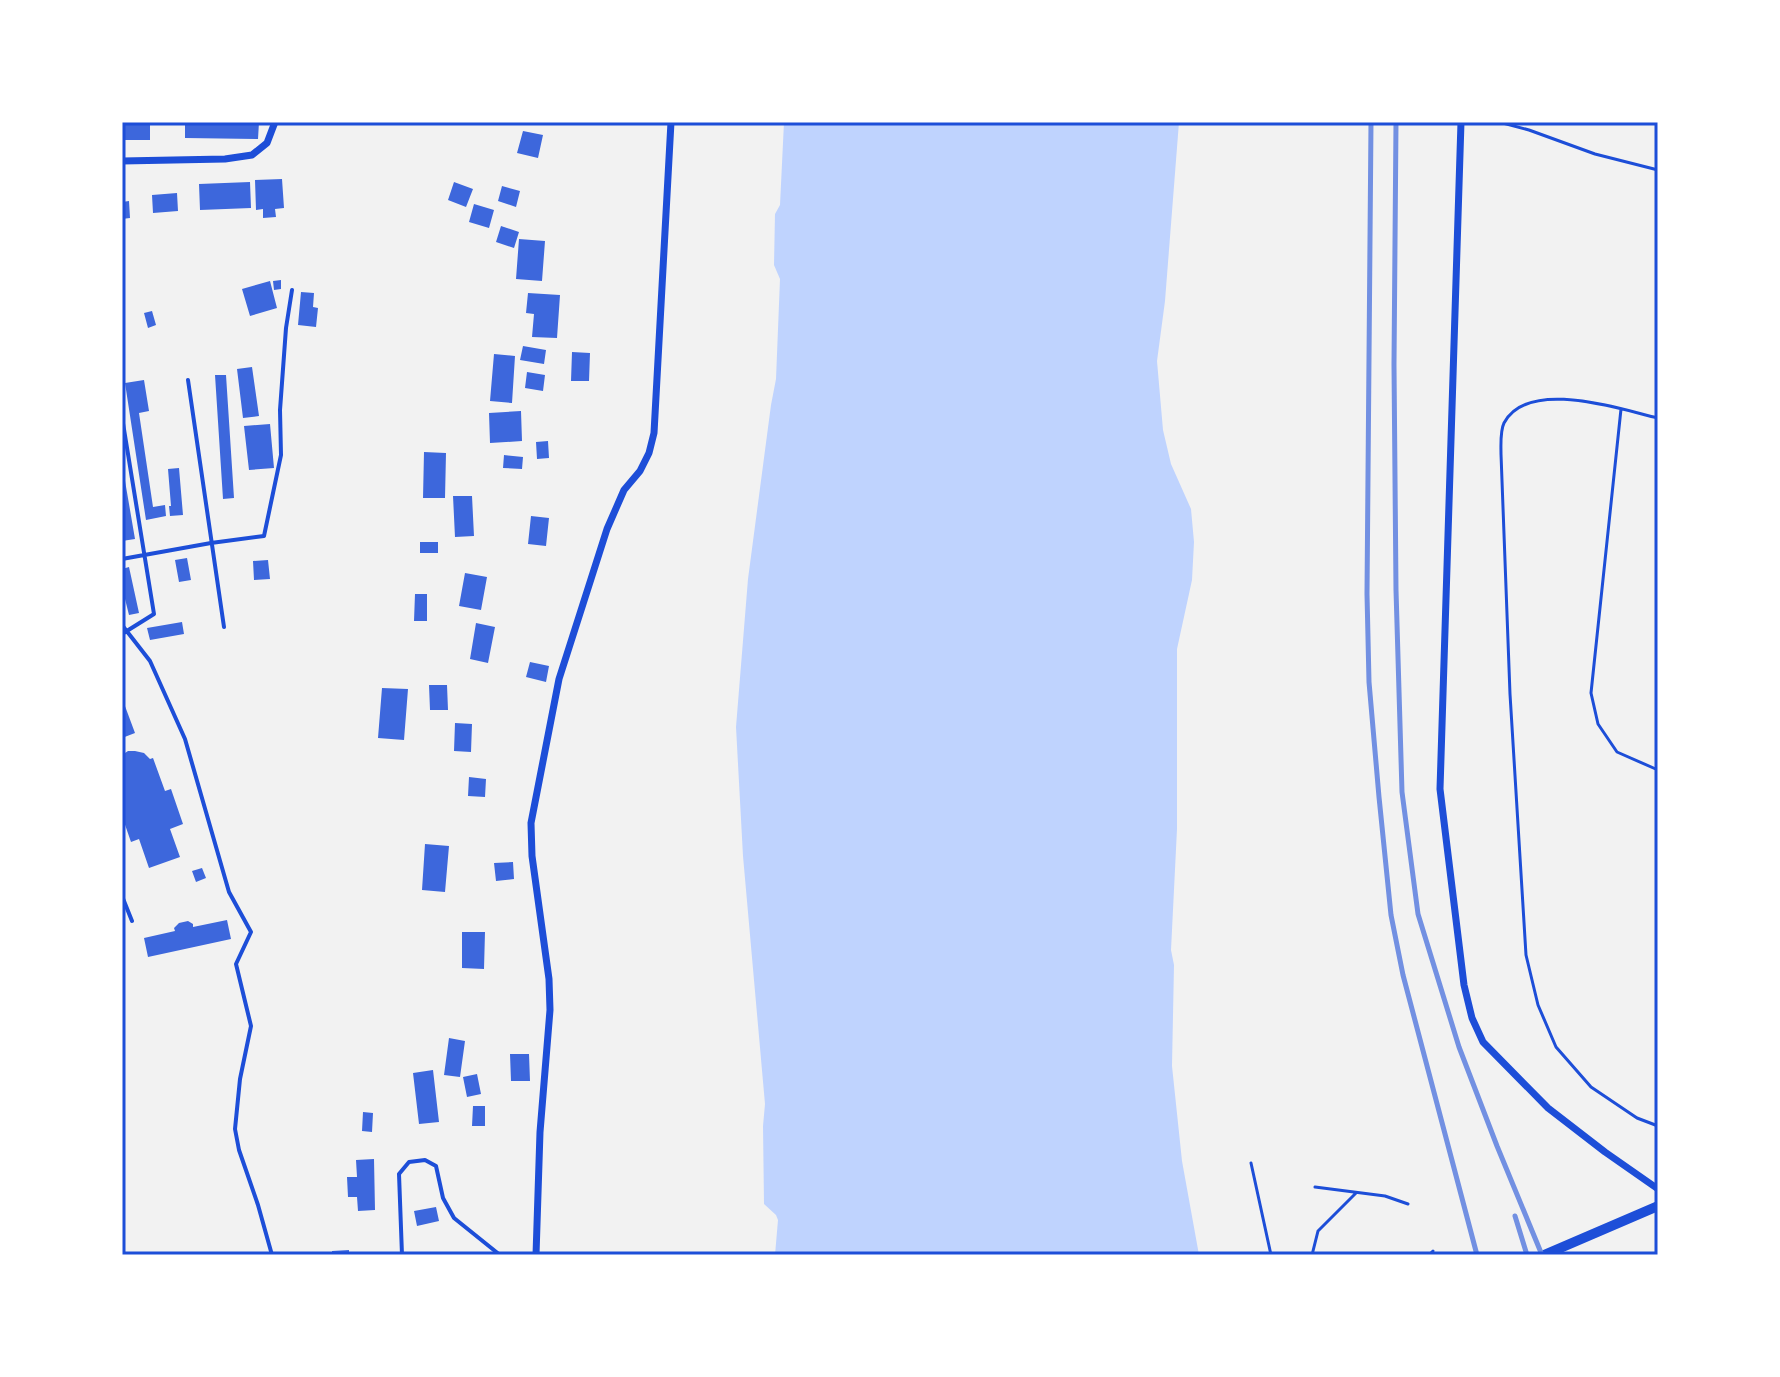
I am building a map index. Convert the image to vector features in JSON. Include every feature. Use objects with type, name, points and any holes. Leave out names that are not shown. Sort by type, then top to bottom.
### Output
[{"type":"main road","points":[[1544,1255],[1658,1206]]},
{"type":"street","points":[[122,161],[225,159],[252,155],[267,143],[275,122]]},
{"type":"street","points":[[536,1255],[540,1132],[550,1010],[531,823],[559,679],[607,529],[624,490],[640,471],[649,453],[654,433],[671,122]]},
{"type":"street","points":[[1461,122],[1440,789],[1464,985],[1472,1018],[1483,1042],[1548,1108],[1658,1189]]},
{"type":"lane","points":[[122,559],[264,536],[281,455],[280,410],[292,290]]},
{"type":"lane","points":[[188,380],[224,627]]},
{"type":"lane","points":[[122,417],[154,614],[124,632]]},
{"type":"lane","points":[[122,625],[124,632],[150,661],[185,739],[229,892],[251,932],[236,964],[251,1026],[240,1079],[235,1129],[272,1255]]},
{"type":"lane","points":[[122,896],[132,921]]},
{"type":"lane","points":[[402,1255],[399,1174],[409,1162],[425,1160],[436,1166],[443,1198],[454,1218],[500,1255]]},
{"type":"path","points":[[1499,122],[1595,154],[1658,170]]},
{"type":"path","points":[[1658,418],[1561,398],[1536,400],[1514,409],[1502,425],[1501,469],[1510,694],[1526,955],[1538,1005],[1556,1047],[1591,1087],[1637,1118],[1658,1126]]},
{"type":"path","points":[[1621,409],[1591,693],[1598,724],[1617,752],[1658,770]]},
{"type":"path","points":[[1251,1163],[1271,1255]]},
{"type":"path","points":[[1315,1187],[1385,1196],[1408,1204]]},
{"type":"path","points":[[1312,1255],[1318,1231],[1356,1193]]},
{"type":"water","points":[[784,122],[1179,122],[1165,301],[1157,361],[1163,430],[1171,464],[1191,509],[1194,542],[1192,580],[1177,649],[1177,829],[1171,950],[1174,965],[1172,1066],[1182,1161],[1199,1255],[775,1255],[778,1220],[764,1204],[765,1104],[743,856],[736,727],[748,579],[776,379],[780,279],[774,265],[775,214],[780,205]]},
{"type":"building","points":[[122,122],[150,122],[150,140],[122,140]]},
{"type":"building","points":[[185,122],[259,122],[258,139],[185,138]]},
{"type":"building","points":[[523,131],[543,135],[538,158],[517,153]]},
{"type":"building","points":[[282,179],[284,208],[275,209],[276,217],[263,218],[263,209],[256,210],[255,180]]},
{"type":"building","points":[[250,182],[251,208],[200,210],[199,184]]},
{"type":"building","points":[[454,182],[473,189],[466,207],[448,200]]},
{"type":"building","points":[[502,186],[520,191],[516,207],[498,201]]},
{"type":"building","points":[[177,193],[178,211],[153,213],[152,195]]},
{"type":"building","points":[[129,201],[130,218],[122,219],[122,202]]},
{"type":"building","points":[[474,204],[494,210],[489,228],[469,222]]},
{"type":"building","points":[[501,226],[519,232],[514,248],[496,242]]},
{"type":"building","points":[[519,239],[545,241],[542,281],[516,279]]},
{"type":"building","points":[[281,280],[281,289],[274,290],[273,281]]},
{"type":"building","points":[[270,281],[277,308],[250,316],[242,289]]},
{"type":"building","points":[[301,292],[314,293],[313,307],[318,308],[316,327],[298,325]]},
{"type":"building","points":[[528,293],[560,295],[557,338],[532,337],[534,314],[526,313]]},
{"type":"building","points":[[152,311],[156,325],[148,328],[144,313]]},
{"type":"building","points":[[523,346],[546,350],[544,364],[520,360]]},
{"type":"building","points":[[572,352],[590,353],[589,381],[571,381]]},
{"type":"building","points":[[494,354],[515,356],[512,403],[490,401]]},
{"type":"building","points":[[252,367],[259,416],[243,418],[237,369]]},
{"type":"building","points":[[527,372],[545,375],[543,391],[525,388]]},
{"type":"building","points":[[215,375],[226,375],[234,498],[223,499]]},
{"type":"building","points":[[144,380],[149,411],[139,413],[153,507],[165,505],[166,516],[146,520],[125,383]]},
{"type":"building","points":[[521,411],[522,441],[490,443],[489,413]]},
{"type":"building","points":[[270,424],[274,468],[249,470],[244,426]]},
{"type":"building","points":[[548,441],[549,458],[537,459],[536,442]]},
{"type":"building","points":[[424,452],[446,453],[445,498],[423,498]]},
{"type":"building","points":[[504,455],[523,457],[522,469],[503,468]]},
{"type":"building","points":[[179,468],[183,515],[170,516],[168,469]]},
{"type":"building","points":[[122,476],[135,539],[122,541]]},
{"type":"building","points":[[453,496],[472,496],[474,536],[455,537]]},
{"type":"building","points":[[531,516],[549,518],[546,546],[528,544]]},
{"type":"building","points":[[420,542],[438,542],[438,553],[420,553]]},
{"type":"building","points":[[187,558],[191,580],[179,582],[175,560]]},
{"type":"building","points":[[268,560],[270,579],[254,580],[253,561]]},
{"type":"building","points":[[129,567],[139,613],[129,615],[122,587],[122,569]]},
{"type":"building","points":[[465,573],[487,577],[481,610],[459,606]]},
{"type":"building","points":[[415,594],[427,594],[427,621],[414,621]]},
{"type":"building","points":[[182,622],[184,634],[150,640],[147,628]]},
{"type":"building","points":[[476,623],[495,627],[488,663],[470,659]]},
{"type":"building","points":[[530,662],[549,666],[546,682],[526,677]]},
{"type":"building","points":[[429,685],[447,685],[448,710],[430,710]]},
{"type":"building","points":[[382,688],[408,689],[404,740],[378,738]]},
{"type":"building","points":[[122,698],[135,733],[122,738]]},
{"type":"building","points":[[455,723],[472,724],[471,752],[454,751]]},
{"type":"building","points":[[128,751],[153,758],[165,791],[171,789],[183,824],[170,829],[180,857],[149,868],[139,839],[131,842],[122,816],[122,755]]},
{"type":"building","points":[[469,777],[486,779],[485,797],[468,796]]},
{"type":"building","points":[[425,844],[449,846],[445,892],[422,890]]},
{"type":"building","points":[[513,862],[514,879],[496,881],[494,863]]},
{"type":"building","points":[[202,868],[206,878],[196,882],[192,871]]},
{"type":"building","points":[[227,920],[231,939],[148,957],[144,938],[175,931],[179,923],[188,921],[193,927]]},
{"type":"building","points":[[462,932],[485,932],[484,969],[462,968]]},
{"type":"building","points":[[449,1038],[465,1041],[460,1077],[444,1075]]},
{"type":"building","points":[[510,1054],[529,1054],[530,1081],[511,1081]]},
{"type":"building","points":[[433,1070],[439,1122],[419,1124],[413,1073]]},
{"type":"building","points":[[477,1074],[481,1094],[467,1097],[463,1077]]},
{"type":"building","points":[[473,1106],[485,1106],[485,1126],[472,1126]]},
{"type":"building","points":[[363,1112],[373,1113],[372,1132],[362,1131]]},
{"type":"building","points":[[374,1159],[375,1210],[358,1211],[357,1197],[348,1197],[347,1177],[357,1177],[356,1160]]},
{"type":"building","points":[[436,1207],[439,1221],[417,1226],[414,1211]]},
{"type":"building","points":[[349,1250],[349,1255],[332,1255],[332,1251]]},
{"type":"railway","points":[[1371,122],[1367,594],[1369,682],[1379,797],[1391,915],[1403,975],[1477,1255]]},
{"type":"railway","points":[[1396,122],[1396,590],[1402,792],[1418,914],[1459,1047],[1542,1255]]},
{"type":"railway","points":[[1515,1216],[1527,1255]]}]
